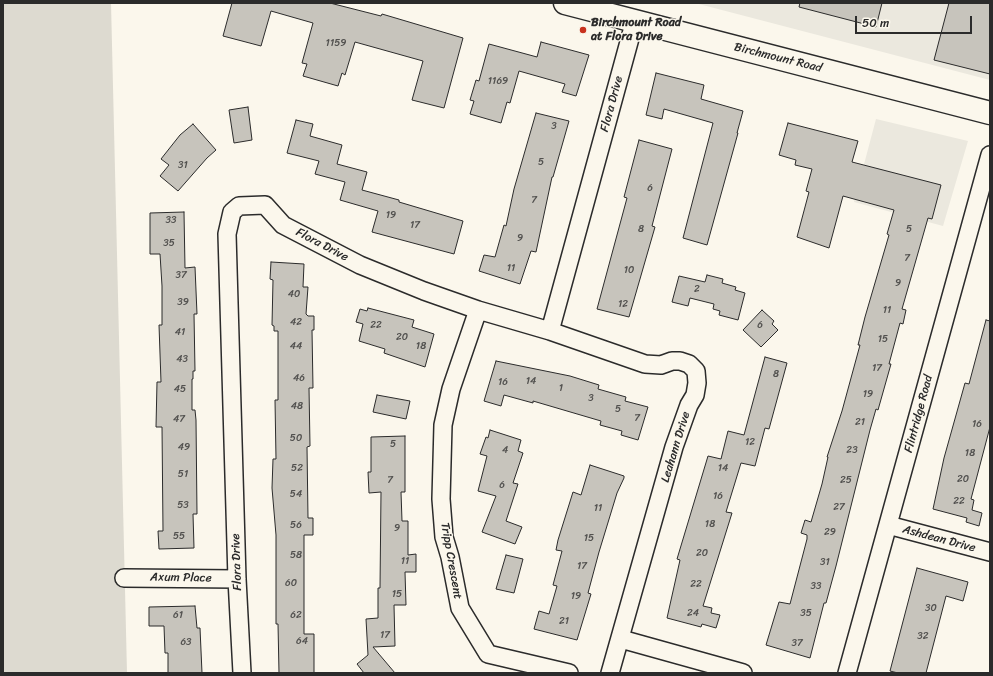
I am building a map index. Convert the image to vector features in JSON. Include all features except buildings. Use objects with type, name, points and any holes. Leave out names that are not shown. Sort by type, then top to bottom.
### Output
[{"type":"main road","name":"Birchmount Road","points":[[566,3],[990,113]]},
{"type":"street","name":"Flora Drive","points":[[242,673],[237,579],[227,234],[232,212],[239,206],[265,205],[283,225],[360,265],[424,292],[478,310],[550,331],[634,20]]},
{"type":"street","name":"Flintridge Road","points":[[847,673],[990,154]]},
{"type":"street","name":"Tripp Crescent","points":[[478,310],[451,389],[443,425],[441,499],[444,537],[450,557],[460,608],[488,654],[569,673]]},
{"type":"street","name":"Leahann Drive","points":[[550,331],[645,364],[661,365],[672,361],[680,361],[690,364],[696,371],[697,383],[695,395],[688,405],[674,448],[621,639],[610,673]]},
{"type":"street","name":"Ashdean Drive","points":[[888,525],[990,552]]},
{"type":"street","name":"Axum Place","points":[[124,578],[237,579]]},
{"type":"street","points":[[621,639],[743,673]]},
{"type":"shaded area","points":[[3,3],[111,3],[127,673],[3,673]]},
{"type":"shaded area","points":[[695,3],[990,3],[990,80]]},
{"type":"shaded area","points":[[876,119],[968,141],[943,226],[854,202]]},
{"type":"place","name":"Birchmount Road at Flora Drive","points":[[583,30]]}]
